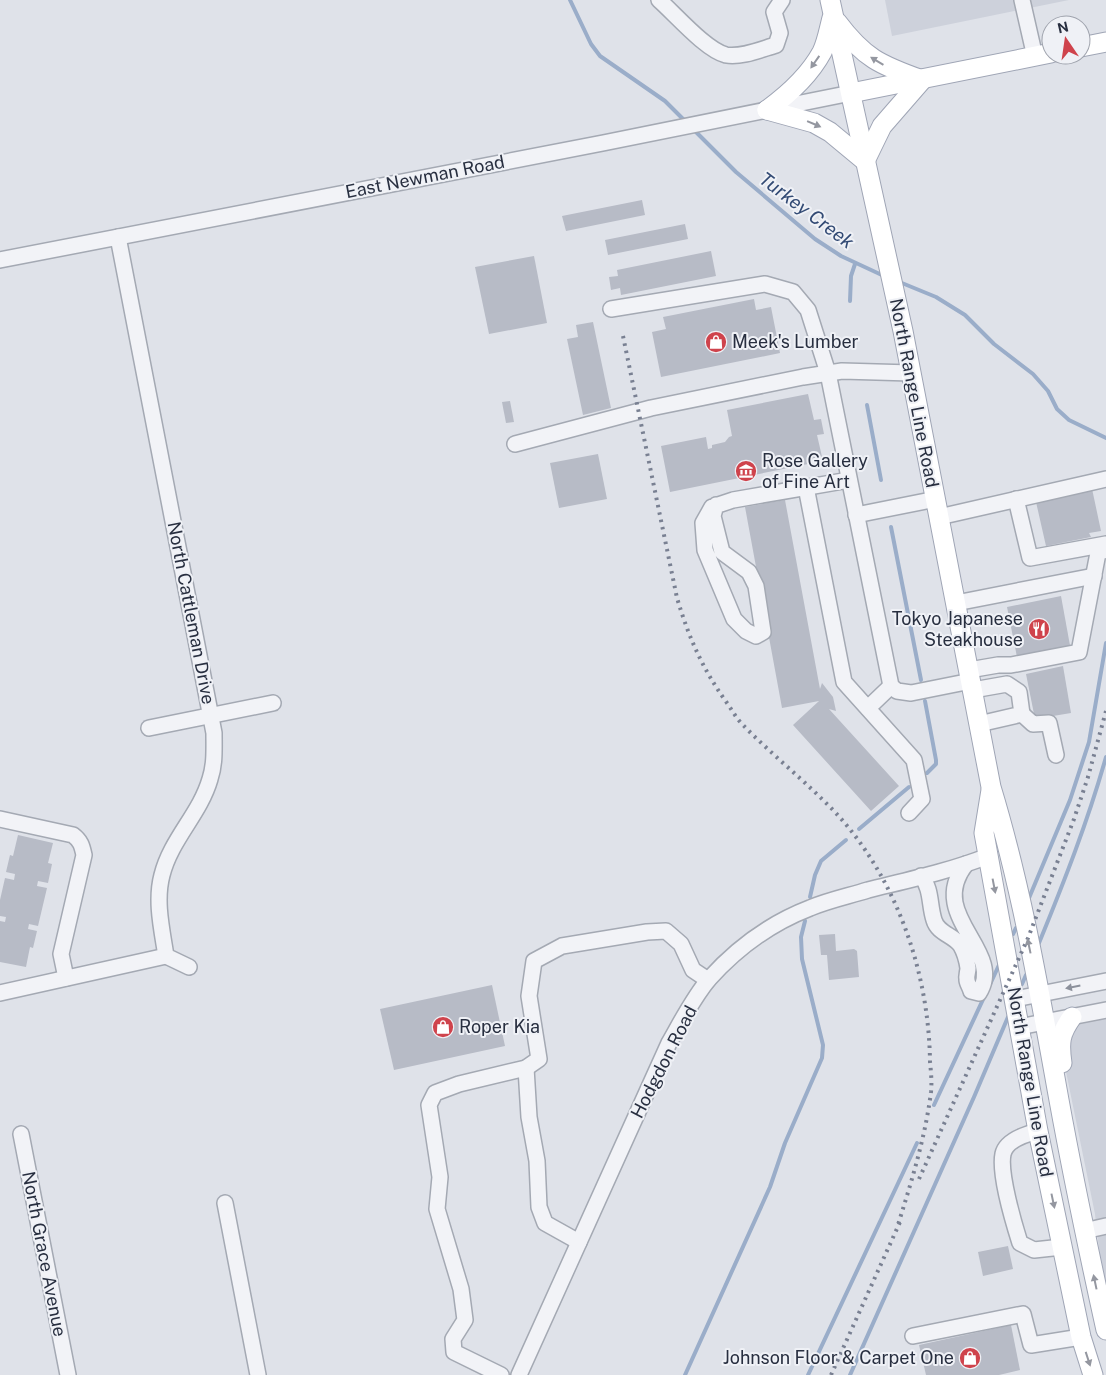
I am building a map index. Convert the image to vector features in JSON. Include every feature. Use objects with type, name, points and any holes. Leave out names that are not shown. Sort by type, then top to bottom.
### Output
[{"type":"main road","points":[[831,8],[848,38],[863,52],[878,63],[922,80]]},
{"type":"main road","points":[[768,110],[782,100],[803,79],[823,51],[831,8]]},
{"type":"main road","name":"North Range Line Road","points":[[831,8],[903,331],[979,724],[992,787],[1005,832],[1045,1022],[1084,1231],[1106,1330]]},
{"type":"main road","points":[[1091,45],[1106,42]]},
{"type":"main road","points":[[850,93],[1041,55]]},
{"type":"main road","points":[[768,110],[814,123],[830,132],[865,161],[882,126],[922,80]]},
{"type":"main road","name":"North Range Line Road","points":[[992,787],[984,833],[1038,1131],[1081,1337],[1093,1375]]},
{"type":"main road","points":[[1072,1017],[1063,1030],[1059,1045],[1090,1210],[1084,1231]]},
{"type":"street","points":[[660,0],[711,48],[727,55],[743,54],[776,45],[780,34],[774,12],[782,0]]},
{"type":"street","points":[[1022,0],[1041,50]]},
{"type":"street","name":"East Newman Road","points":[[0,260],[850,93]]},
{"type":"street","name":"North Cattleman Drive","points":[[118,237],[214,733],[214,758],[210,779],[202,800],[168,855],[161,877],[159,898],[166,956]]},
{"type":"street","points":[[611,309],[764,284],[793,292],[808,310],[828,373],[891,686],[897,691],[911,693],[971,680],[998,665],[1012,665],[1079,652],[1098,553],[1106,550]]},
{"type":"street","points":[[515,444],[651,408],[842,370],[911,373]]},
{"type":"street","points":[[856,515],[1016,500],[1106,479]]},
{"type":"street","points":[[716,505],[712,516],[722,552],[749,572],[756,586],[763,632],[756,636],[746,631],[734,619],[705,550],[703,523],[712,507],[716,505],[733,500],[849,480]]},
{"type":"street","points":[[806,487],[844,682],[914,760],[922,799],[909,813]]},
{"type":"street","points":[[1016,500],[1030,558],[1106,544]]},
{"type":"street","points":[[956,603],[1094,576]]},
{"type":"street","points":[[971,680],[1007,684],[1019,692],[1022,714],[1033,724],[1049,723],[1056,755]]},
{"type":"street","points":[[868,708],[891,686]]},
{"type":"street","points":[[149,728],[273,703]]},
{"type":"street","points":[[979,724],[1022,714]]},
{"type":"street","points":[[0,819],[73,835],[79,839],[82,845],[84,856],[61,954],[66,978]]},
{"type":"street","name":"Hodgdon Road","points":[[518,1375],[669,1044],[687,1011],[708,980],[747,944],[775,924],[788,918],[832,900],[966,864],[988,856]]},
{"type":"street","points":[[921,876],[925,880],[930,895],[934,922],[941,932],[960,944],[966,958],[967,980],[971,991],[979,993],[984,985],[984,971],[979,953],[954,903],[953,886],[966,864]]},
{"type":"street","points":[[501,1375],[454,1352],[453,1339],[465,1320],[462,1289],[437,1209],[440,1177],[429,1105],[435,1093],[459,1084],[526,1068],[539,1059],[529,996],[534,962],[562,946],[647,932],[666,931],[681,944],[693,970],[708,980]]},
{"type":"street","points":[[0,993],[166,956],[189,967]]},
{"type":"street","points":[[1015,999],[1106,980]]},
{"type":"street","points":[[1019,1027],[1106,1010]]},
{"type":"street","points":[[526,1068],[529,1117],[537,1161],[539,1207],[545,1223],[579,1242]]},
{"type":"street","points":[[1038,1131],[1012,1141],[1003,1153],[1004,1173],[1012,1218],[1020,1243],[1034,1250],[1062,1247]]},
{"type":"street","name":"North Grace Avenue","points":[[21,1134],[68,1375]]},
{"type":"street","points":[[225,1203],[258,1375]]},
{"type":"street","points":[[1084,1231],[1106,1226]]},
{"type":"street","points":[[913,1336],[1023,1314],[1031,1345],[1081,1337]]},
{"type":"shaded area","points":[[885,0],[1069,0],[892,36]]},
{"type":"shaded area","points":[[1106,1016],[1106,1310],[1095,1214],[1062,1052],[1077,1023]]},
{"type":"building","points":[[642,200],[645,215],[566,231],[562,216]]},
{"type":"building","points":[[685,224],[688,239],[608,255],[605,240]]},
{"type":"building","points":[[711,251],[716,276],[621,295],[620,288],[611,290],[609,277],[618,276],[617,270]]},
{"type":"building","points":[[534,256],[547,323],[489,334],[475,267]]},
{"type":"building","name":"Meek's Lumber","points":[[754,299],[756,310],[771,307],[780,353],[661,377],[652,332],[666,329],[663,317]]},
{"type":"building","points":[[593,322],[611,408],[583,415],[567,339],[578,337],[576,325]]},
{"type":"building","points":[[808,394],[814,420],[821,419],[824,434],[817,435],[823,461],[670,492],[661,446],[706,437],[708,449],[712,448],[712,445],[725,442],[732,436],[727,410]]},
{"type":"building","points":[[510,401],[514,422],[506,423],[502,402]]},
{"type":"building","points":[[598,454],[607,499],[559,508],[550,463]]},
{"type":"building","points":[[1091,484],[1101,531],[1089,533],[1091,537],[1046,546],[1036,502],[1082,493],[1081,486]]},
{"type":"building","points":[[785,500],[820,689],[822,683],[833,697],[836,711],[829,709],[899,786],[871,811],[793,725],[819,701],[782,708],[745,507]]},
{"type":"building","name":"Tokyo Japanese Steakhouse","points":[[1061,596],[1071,651],[1018,662],[1007,607]]},
{"type":"building","points":[[1063,666],[1071,713],[1035,719],[1026,674]]},
{"type":"building","points":[[18,835],[53,843],[48,863],[52,864],[48,883],[38,881],[37,886],[47,888],[38,926],[29,924],[28,929],[37,931],[33,948],[30,947],[26,967],[0,962],[0,921],[5,922],[6,917],[0,916],[0,900],[5,878],[14,880],[15,874],[6,872],[10,855],[13,856]]},
{"type":"building","points":[[835,934],[836,951],[854,949],[857,951],[859,977],[829,980],[827,955],[821,955],[819,935]]},
{"type":"building","name":"Roper Kia","points":[[492,985],[505,1046],[394,1070],[380,1009]]},
{"type":"building","points":[[1008,1246],[1013,1269],[983,1276],[978,1252]]},
{"type":"building","name":"Johnson Floor & Carpet One","points":[[1011,1325],[1020,1370],[999,1375],[926,1375],[919,1345]]},
{"type":"waterway","name":"Turkey Creek","points":[[570,0],[591,44],[600,56],[665,101],[686,122]]},
{"type":"waterway","name":"Turkey Creek","points":[[693,129],[736,172],[815,239],[841,256],[884,276]]},
{"type":"waterway","points":[[850,301],[851,276],[855,264]]},
{"type":"waterway","name":"Turkey Creek","points":[[897,281],[936,297],[965,315],[994,344],[1033,374],[1048,391],[1057,409],[1069,420],[1106,438]]},
{"type":"waterway","points":[[867,405],[881,480]]},
{"type":"waterway","points":[[891,527],[921,680]]},
{"type":"waterway","points":[[1029,898],[1070,800],[1089,742],[1106,643]]},
{"type":"waterway","points":[[925,701],[936,760],[936,764],[927,773]]},
{"type":"waterway","points":[[1039,943],[1075,851],[1106,757]]},
{"type":"waterway","points":[[859,829],[909,787]]},
{"type":"waterway","points":[[810,897],[815,875],[821,861],[846,840]]},
{"type":"waterway","points":[[685,1375],[770,1187],[785,1143],[822,1058],[823,1045],[802,959],[801,937],[805,921]]},
{"type":"waterway","points":[[1013,934],[1016,928]]},
{"type":"waterway","points":[[934,1105],[999,965]]},
{"type":"waterway","points":[[1022,984],[1026,975]]},
{"type":"waterway","points":[[850,1375],[1008,1017]]},
{"type":"waterway","points":[[808,1375],[917,1143]]},
{"type":"railway","points":[[623,336],[677,598],[697,652],[710,677],[740,722],[822,799],[855,836],[875,865],[905,927],[923,994],[928,1028],[931,1088],[921,1144],[897,1228]]},
{"type":"railway","points":[[919,1179],[1028,938],[1074,819],[1106,711]]},
{"type":"railway","points":[[831,1375],[900,1222]]},
{"type":"place","name":"Meek's Lumber","points":[[716,342]]},
{"type":"place","name":"Rose Gallery of Fine Art","points":[[746,471]]},
{"type":"place","name":"Tokyo Japanese Steakhouse","points":[[1039,629]]},
{"type":"place","name":"Roper Kia","points":[[443,1027]]},
{"type":"place","name":"Johnson Floor & Carpet One","points":[[970,1358]]}]
